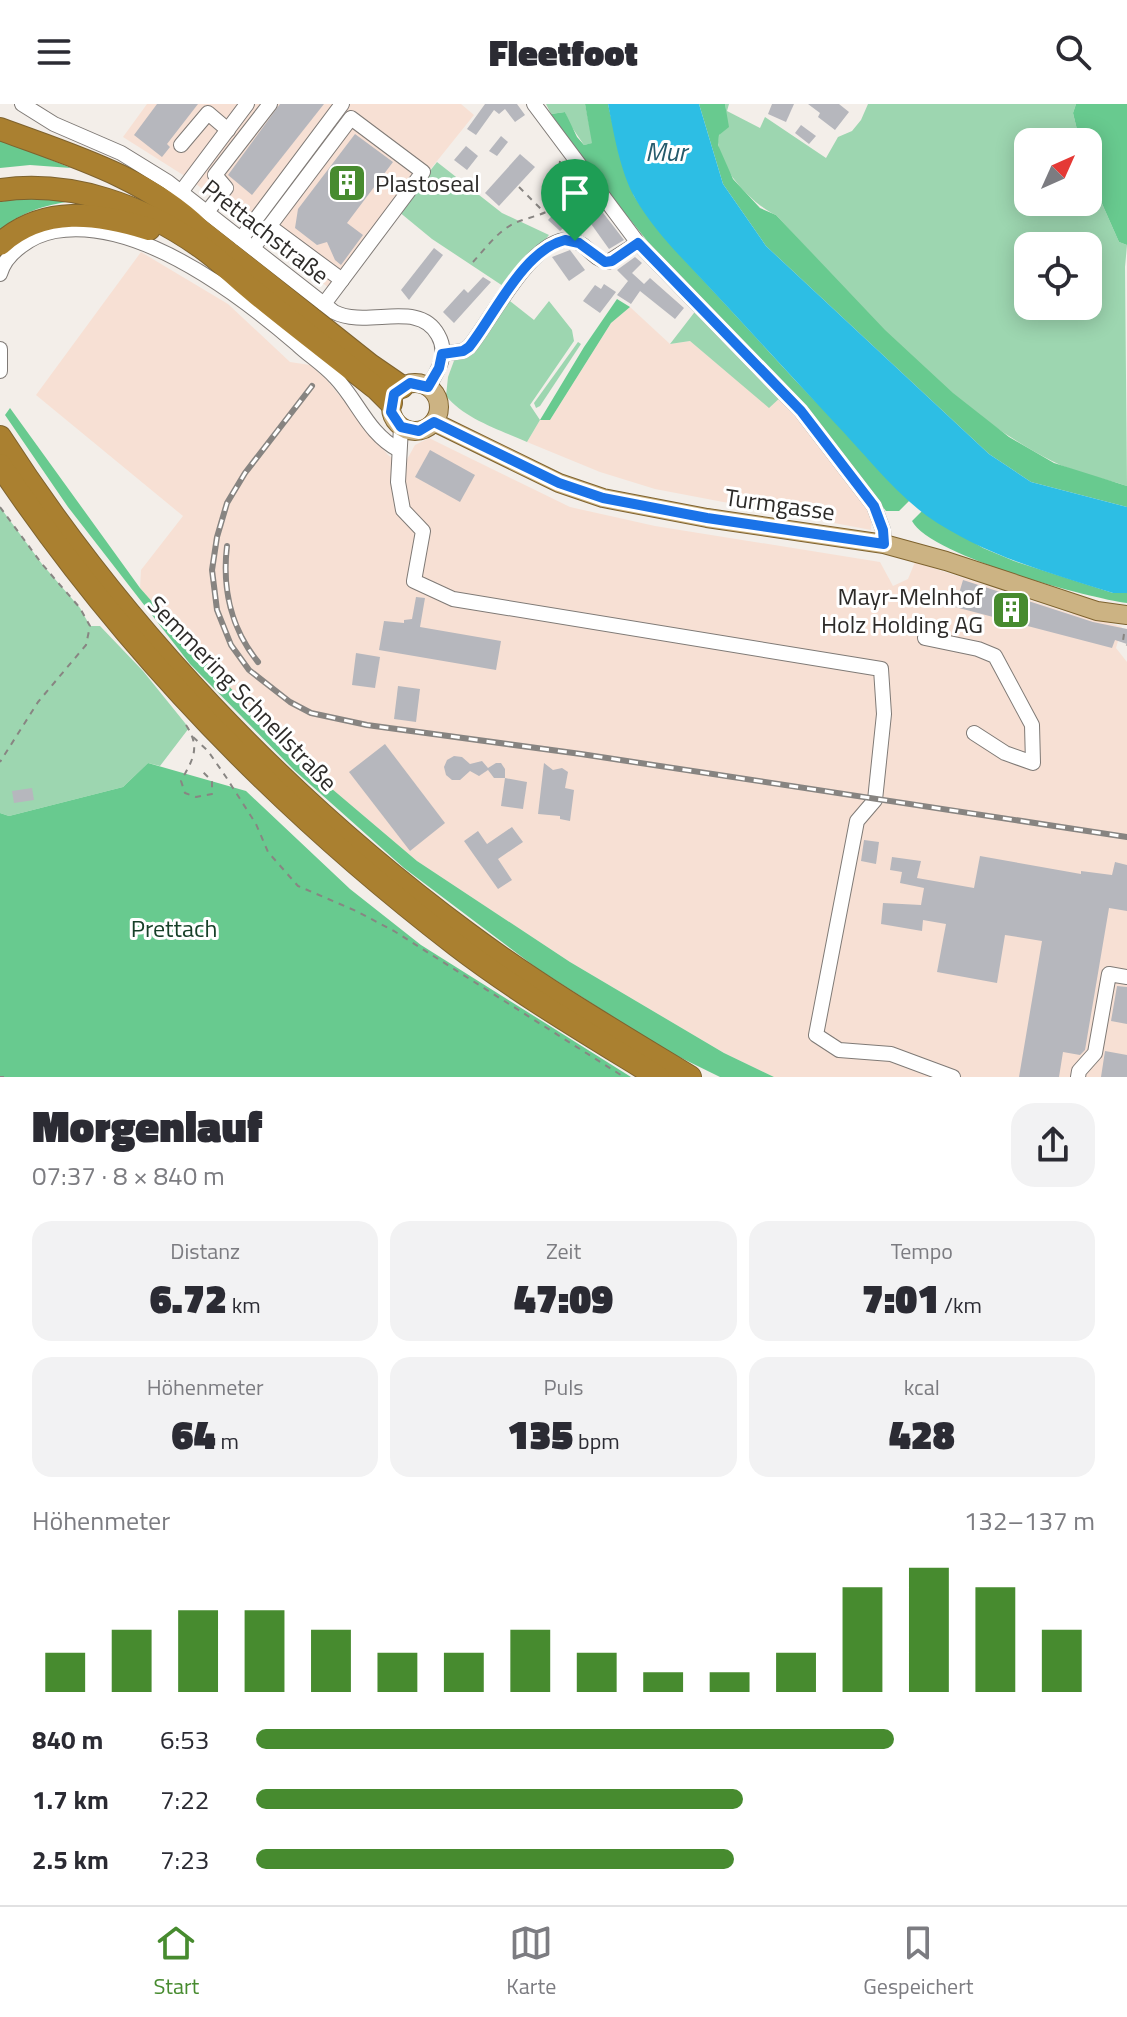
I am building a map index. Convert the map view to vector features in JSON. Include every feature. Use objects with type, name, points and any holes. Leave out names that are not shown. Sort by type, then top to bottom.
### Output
[{"type":"highway","points":[[0,129],[115,173],[204,221],[370,365],[396,395]]},
{"type":"highway","points":[[0,178],[47,175],[82,180],[118,189],[204,221]]},
{"type":"highway","points":[[0,190],[51,189],[91,195],[127,206],[160,221],[200,246],[377,389],[396,395]]},
{"type":"highway","points":[[0,244],[25,227],[48,218],[71,214],[95,215],[153,231],[181,244],[253,291]]},
{"type":"highway","name":"Semmering Schnellstraße","points":[[0,437],[46,505],[127,610],[273,769],[364,851],[466,932],[547,989],[690,1077]]},
{"type":"highway","name":"Semmering Schnellstraße","points":[[0,465],[96,598],[179,694],[262,781],[353,863],[458,946],[541,1005],[658,1077]]},
{"type":"main road","points":[[410,383],[428,387],[439,404],[434,422],[419,431],[401,427],[394,420],[396,395],[410,383]]},
{"type":"main road","name":"Turmgasse","points":[[434,422],[559,483],[603,498],[707,518],[884,544],[1097,611],[1127,615]]},
{"type":"street","name":"Prettachstraße","points":[[22,104],[54,124],[121,153],[181,192],[204,221],[247,244],[324,304],[350,319],[400,316],[421,319],[437,333],[442,354]]},
{"type":"street","points":[[181,192],[247,104]]},
{"type":"street","points":[[204,221],[226,188],[215,175],[270,104]]},
{"type":"street","points":[[247,244],[342,104]]},
{"type":"street","points":[[534,104],[638,243],[801,411],[874,506],[883,530],[884,544]]},
{"type":"street","points":[[181,145],[212,109],[228,130]]},
{"type":"street","points":[[247,244],[269,226],[351,118],[423,172],[324,304]]},
{"type":"street","points":[[269,226],[342,280]]},
{"type":"street","points":[[0,274],[3,263],[19,247],[44,233],[70,228],[137,241],[180,259],[281,331],[336,378],[363,418],[398,456]]},
{"type":"street","points":[[428,387],[439,368],[442,354],[469,347],[520,274],[557,242],[570,240],[579,243],[598,259],[608,262],[638,243]]},
{"type":"street","points":[[0,349],[0,371]]},
{"type":"street","points":[[401,427],[398,482],[403,510],[423,531],[414,581],[453,599],[881,669],[884,714],[875,800],[857,821],[816,1035],[839,1050],[891,1054],[953,1077]]},
{"type":"street","points":[[925,638],[978,649],[995,656],[1032,725],[1033,763],[1005,753],[974,733]]},
{"type":"street","points":[[1078,1077],[1079,1071],[1095,1053],[1109,974],[1127,977]]},
{"type":"path","points":[[473,262],[508,226],[545,212],[559,203],[564,185],[560,158],[569,150]]},
{"type":"path","points":[[519,187],[545,212]]},
{"type":"path","points":[[0,507],[42,564],[80,608],[90,626],[86,645],[38,702],[0,762]]},
{"type":"path","points":[[90,626],[100,626]]},
{"type":"path","points":[[1124,634],[1123,641],[1127,645]]},
{"type":"path","points":[[182,718],[193,737],[208,751],[226,777],[256,824],[268,852],[298,886],[394,931],[624,1077]]},
{"type":"path","points":[[193,737],[195,756],[181,781],[185,793],[196,797],[212,794],[212,781],[203,772]]},
{"type":"shaded area","points":[[147,104],[461,104],[474,115],[338,295],[191,180],[123,137]]},
{"type":"shaded area","points":[[141,252],[228,304],[290,362],[310,365],[326,379],[388,455],[398,462],[405,463],[415,445],[429,438],[570,507],[655,526],[880,562],[893,586],[908,579],[915,562],[1072,614],[1074,612],[1122,627],[1116,648],[1127,662],[1127,1077],[774,1077],[724,1053],[570,962],[417,861],[305,766],[140,588],[141,570],[183,516],[36,395]]},
{"type":"shaded area","points":[[630,307],[670,344],[690,341],[769,407],[782,396],[868,507],[872,517],[871,530],[655,489],[600,472],[527,442],[540,420],[550,420],[611,323]]},
{"type":"green space","points":[[546,104],[585,104],[593,143],[584,145],[565,112],[551,114]]},
{"type":"green space","points":[[585,104],[608,104],[634,196],[647,215],[795,380],[910,500],[899,511],[886,511],[825,434],[669,268],[603,186],[551,114],[565,112],[577,137],[584,145],[592,143]]},
{"type":"green space","points":[[699,104],[725,104],[729,127],[719,135],[718,145],[733,179],[760,208],[776,215],[885,330],[953,393],[1009,437],[1054,463],[1127,486],[1127,507],[1031,482],[989,454],[766,246],[723,184]]},
{"type":"green space","points":[[725,104],[729,104],[727,111],[760,128],[765,117],[826,158],[838,137],[852,131],[861,120],[868,104],[1076,104],[1073,113],[1077,128],[1014,128],[1014,216],[1102,216],[1102,204],[1119,242],[1127,245],[1127,486],[1052,461],[1013,439],[939,382],[904,350],[776,215],[757,203],[738,184],[720,152],[718,142]]},
{"type":"green space","points":[[1076,104],[1127,104],[1127,245],[1119,242],[1102,204],[1102,128],[1077,128],[1073,113]]},
{"type":"green space","points":[[0,139],[71,168],[30,165],[0,168]]},
{"type":"green space","points":[[437,162],[502,213],[549,235],[506,288],[432,239],[398,211]]},
{"type":"green space","points":[[26,197],[72,201],[33,210],[0,231],[0,202]]},
{"type":"green space","points":[[506,298],[534,320],[549,301],[572,330],[574,341],[530,405],[540,420],[527,442],[473,417],[446,396],[448,377],[455,358]]},
{"type":"green space","points":[[617,299],[630,307],[611,323],[550,420],[540,420],[584,347]]},
{"type":"green space","points":[[697,309],[782,396],[769,408],[690,341],[670,344]]},
{"type":"green space","points":[[578,342],[581,344],[536,408],[534,403]]},
{"type":"green space","points":[[10,408],[140,588],[305,766],[417,861],[570,962],[724,1053],[774,1077],[720,1077],[665,1050],[538,969],[404,868],[294,770],[190,664],[68,507],[5,415]]},
{"type":"green space","points":[[0,507],[42,564],[80,608],[90,626],[100,626],[143,671],[189,728],[160,766],[148,763],[123,787],[9,816],[0,813]]},
{"type":"green space","points":[[922,511],[983,548],[1014,561],[1113,593],[1127,593],[1127,603],[1046,584],[977,561],[925,534],[912,521]]},
{"type":"green space","name":"Prettach","points":[[148,763],[246,791],[350,889],[421,945],[631,1077],[0,1077],[0,813],[9,816],[123,787]]},
{"type":"water","name":"Mur","points":[[608,104],[699,104],[723,184],[766,246],[989,454],[1031,482],[1127,507],[1127,593],[1113,593],[1041,570],[971,542],[927,516],[902,495],[651,222],[625,176]]},
{"type":"building","points":[[157,104],[198,104],[167,144],[170,147],[162,157],[134,135]]},
{"type":"building","points":[[280,104],[324,104],[252,195],[228,175]]},
{"type":"building","points":[[485,104],[517,104],[525,115],[515,122],[505,109],[499,114],[494,110],[476,135],[467,129]]},
{"type":"building","points":[[772,104],[794,104],[786,122],[768,114]]},
{"type":"building","points":[[808,104],[839,104],[849,112],[835,130],[818,117],[820,113]]},
{"type":"building","points":[[801,125],[816,136],[809,144],[795,133]]},
{"type":"building","name":"Plastoseal","points":[[355,134],[393,162],[347,223],[363,235],[341,265],[335,260],[327,242],[317,245],[295,228],[298,209]]},
{"type":"building","points":[[501,136],[508,142],[497,156],[489,151]]},
{"type":"building","points":[[466,146],[478,156],[467,170],[454,160]]},
{"type":"building","points":[[520,154],[535,167],[499,206],[485,193]]},
{"type":"building","points":[[567,165],[580,182],[574,186],[561,169]]},
{"type":"building","points":[[597,205],[624,240],[609,249],[584,214]]},
{"type":"building","points":[[561,206],[575,218],[560,231],[548,220]]},
{"type":"building","points":[[434,248],[443,255],[409,300],[401,290]]},
{"type":"building","points":[[570,250],[585,270],[569,281],[552,257]]},
{"type":"building","points":[[635,257],[642,263],[632,273],[644,284],[650,278],[684,308],[675,319],[640,291],[631,304],[617,295],[628,281],[617,270]]},
{"type":"building","points":[[483,277],[491,282],[454,323],[443,312],[464,289],[468,293]]},
{"type":"building","points":[[604,284],[616,292],[600,313],[583,301],[595,285],[601,289]]},
{"type":"building","points":[[430,450],[475,475],[460,502],[415,477]]},
{"type":"building","name":"Mayr-Melnhof Holz Holding AG","points":[[963,580],[1093,622],[1127,629],[1127,644],[1115,640],[1112,648],[955,607]]},
{"type":"building","points":[[416,597],[425,598],[420,627],[501,641],[496,670],[379,650],[384,621],[404,623],[404,620],[412,619]]},
{"type":"building","points":[[356,653],[380,657],[375,688],[352,685]]},
{"type":"building","points":[[398,686],[420,689],[416,722],[394,719]]},
{"type":"building","points":[[385,744],[445,823],[410,851],[349,772]]},
{"type":"building","points":[[454,756],[462,757],[470,764],[482,761],[488,768],[501,763],[505,778],[494,778],[488,770],[479,776],[470,771],[460,780],[452,780],[446,775],[444,767],[447,760]]},
{"type":"building","points":[[544,763],[553,770],[562,768],[568,772],[565,788],[574,790],[570,821],[560,819],[560,816],[538,814]]},
{"type":"building","points":[[505,778],[527,782],[523,809],[501,806]]},
{"type":"building","points":[[32,788],[34,800],[14,803],[12,791]]},
{"type":"building","points":[[512,827],[523,842],[498,859],[512,880],[498,889],[464,841],[478,831],[487,844]]},
{"type":"building","points":[[864,840],[879,842],[876,864],[861,861]]},
{"type":"building","points":[[980,856],[1081,874],[1081,871],[1112,875],[1115,862],[1127,865],[1127,911],[1109,908],[1085,1050],[1080,1055],[1063,1052],[1059,1077],[1019,1077],[1042,941],[1005,935],[997,983],[937,972],[946,924],[923,920],[922,931],[881,924],[883,903],[921,905],[924,888],[900,883],[902,872],[890,870],[892,857],[921,861],[917,878],[974,888]]},
{"type":"building","points":[[1117,986],[1127,987],[1127,1024],[1111,1021]]},
{"type":"building","points":[[1105,1051],[1127,1055],[1127,1077],[1101,1077]]},
{"type":"railway","points":[[312,386],[245,473],[227,503],[212,570],[217,610],[231,645],[249,670],[290,702],[311,713],[367,725],[581,754],[1127,837]]},
{"type":"railway","points":[[227,546],[226,577],[230,607],[241,636],[258,662]]},
{"type":"place","name":"Plastoseal","points":[[347,183]]},
{"type":"place","name":"Mayr-Melnhof Holz Holding AG","points":[[1011,610]]},
{"type":"route","points":[[575,241],[605,262],[612,261],[638,243],[801,411],[874,506],[880,518],[884,544],[707,518],[603,498],[559,483],[434,422],[419,431],[401,427],[391,412],[394,394],[410,383],[428,387],[439,368],[442,354],[469,347],[497,305],[534,259],[553,244],[575,241]]}]
